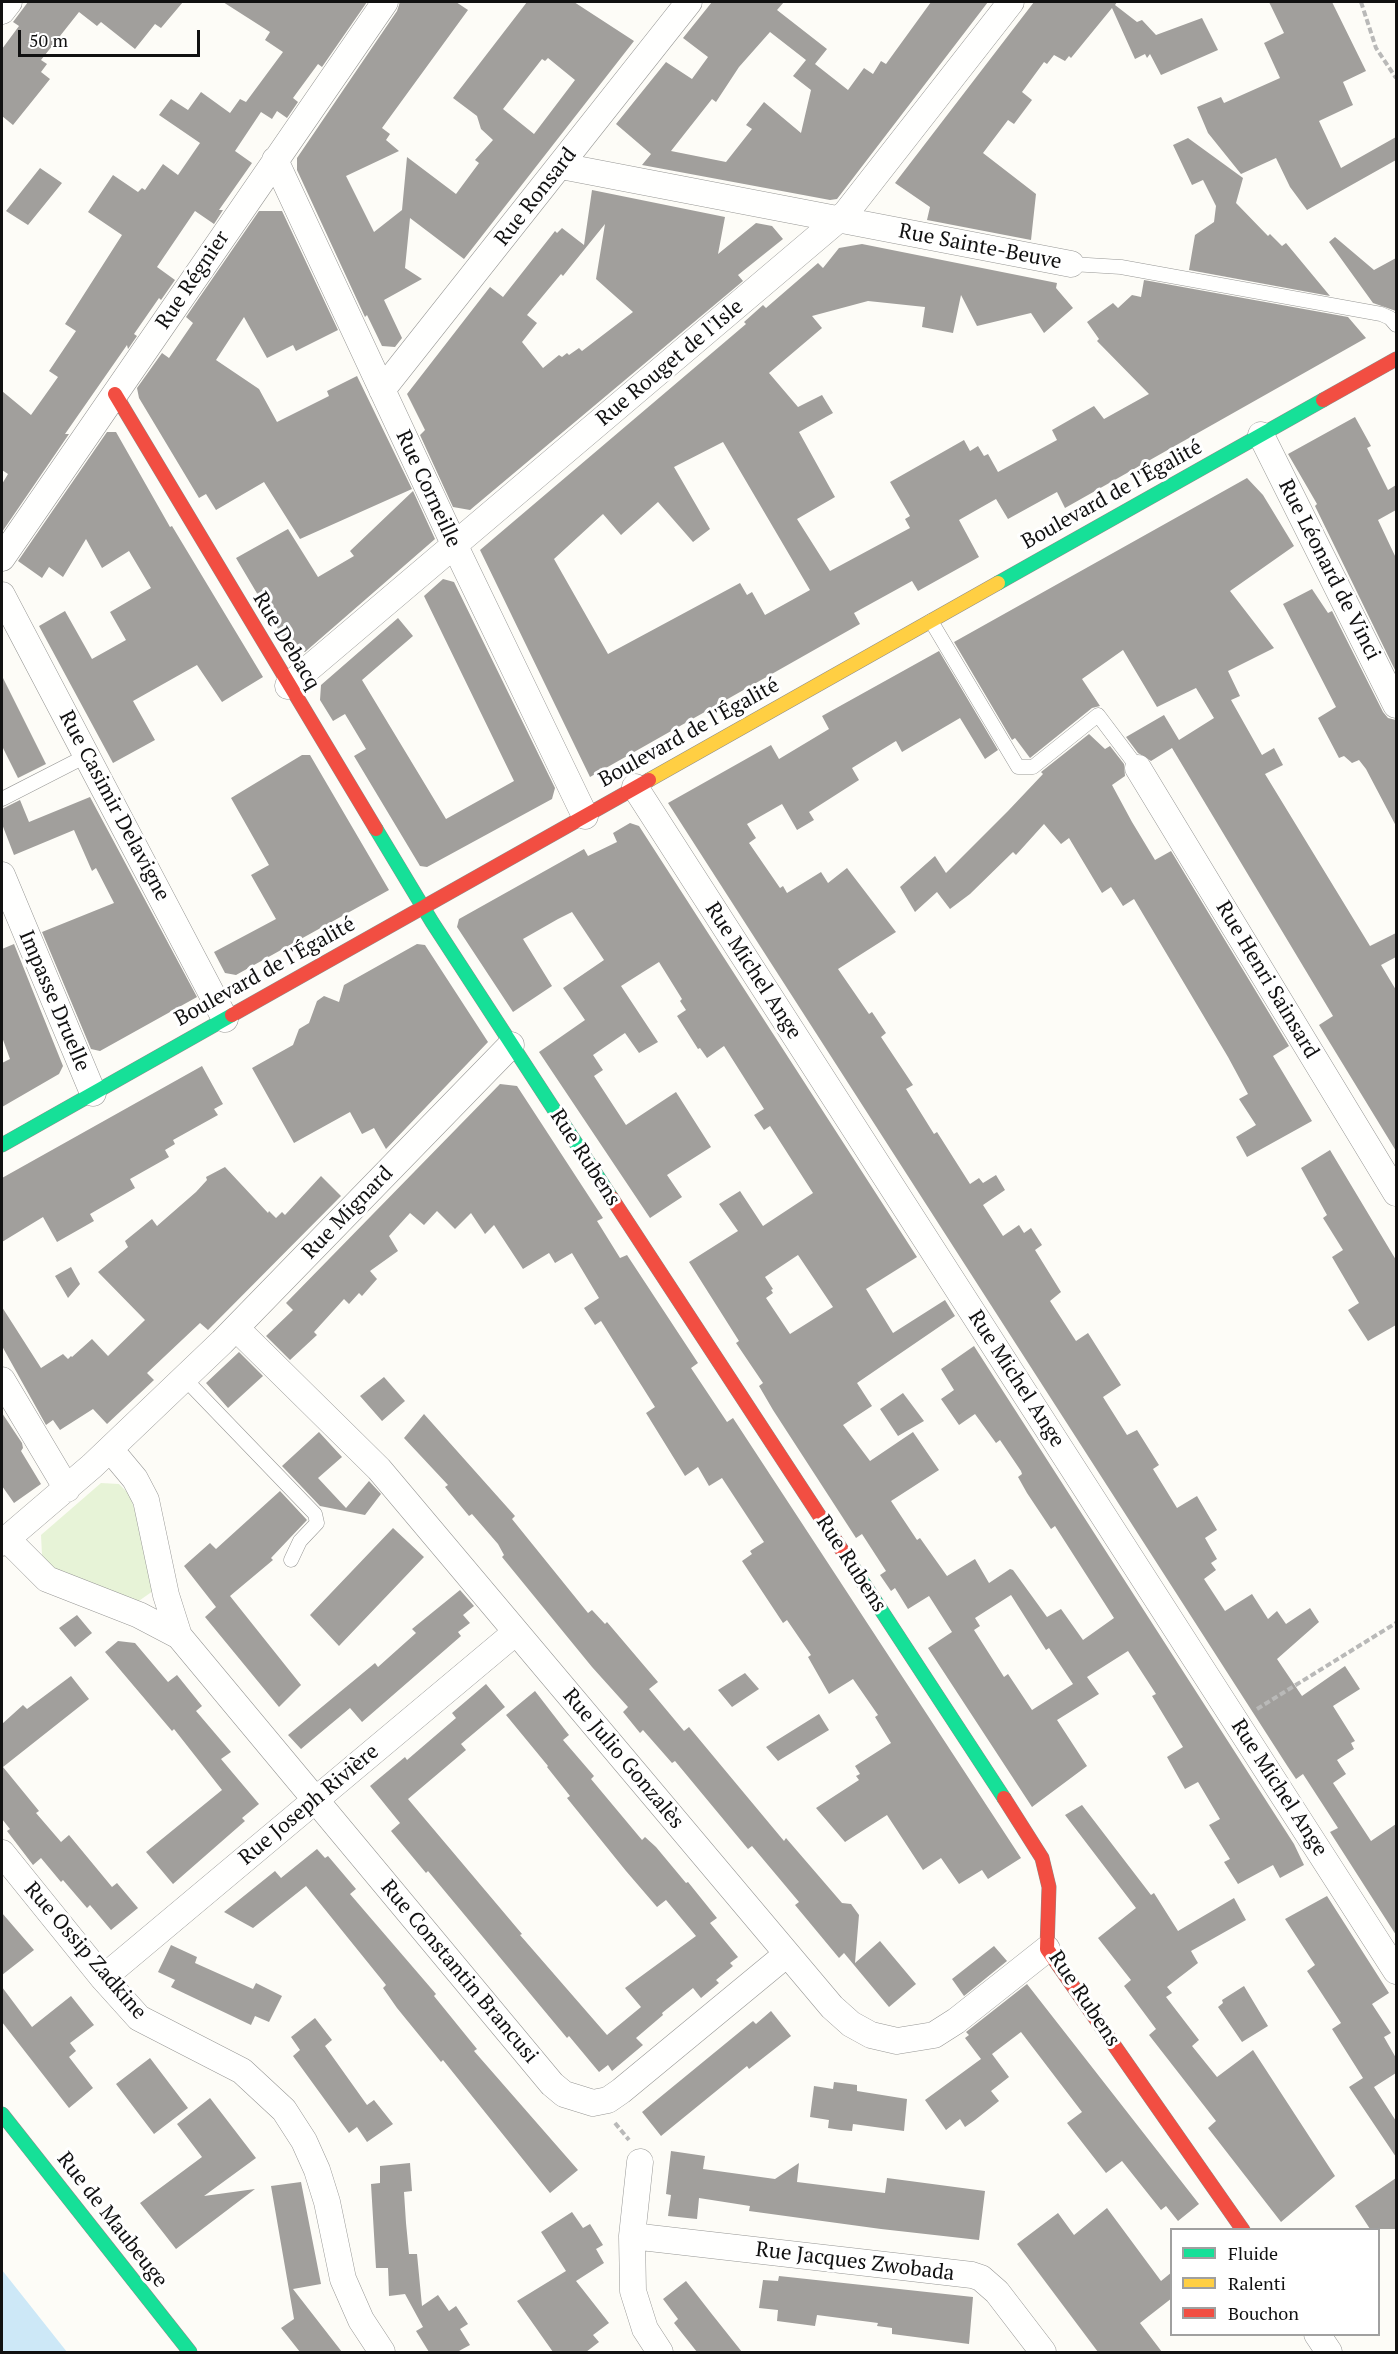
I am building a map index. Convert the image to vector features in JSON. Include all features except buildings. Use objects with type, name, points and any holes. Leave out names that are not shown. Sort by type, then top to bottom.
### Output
[{"type":"street","points":[[2,11],[9,2]]},
{"type":"street","name":"Rue Régnier","points":[[2,558],[385,2]]},
{"type":"street","name":"Rue Ronsard","points":[[382,390],[561,166],[688,2]]},
{"type":"street","name":"Rue Rouget de l'Isle","points":[[288,686],[839,219],[1011,2]]},
{"type":"street","name":"Rue Corneille","points":[[275,160],[455,546],[585,816]]},
{"type":"street","name":"Rue Sainte-Beuve","points":[[561,166],[1071,264]]},
{"type":"street","name":"Boulevard de l'Égalité","points":[[2,1145],[1396,359]]},
{"type":"street","name":"Rue Debacq","points":[[115,394],[422,908]]},
{"type":"street","name":"Rue Léonard de Vinci","points":[[1261,435],[1396,705]]},
{"type":"street","name":"Rue Casimir Delavigne","points":[[2,595],[225,1019]]},
{"type":"street","name":"Rue Henri Sainsard","points":[[1138,768],[1396,1193]]},
{"type":"street","name":"Rue Michel Ange","points":[[635,788],[1396,1971]]},
{"type":"street","name":"Impasse Druelle","points":[[2,875],[93,1093]]},
{"type":"street","name":"Rue Rubens","points":[[422,908],[1035,1846],[1042,1858],[1048,1887],[1047,1949],[1242,2228]]},
{"type":"street","name":"Rue Mignard","points":[[4,1541],[67,1489],[236,1328],[511,1045]]},
{"type":"street","name":"Rue Julio Gonzalès","points":[[236,1328],[379,1469],[832,2007],[851,2024],[884,2039],[908,2041],[945,2029],[1047,1949]]},
{"type":"street","points":[[2,1380],[67,1489]]},
{"type":"street","name":"Rue Constantin Brancusi","points":[[110,1449],[135,1479],[146,1500],[167,1601],[179,1636],[552,2084],[564,2094],[580,2101],[596,2102]]},
{"type":"street","name":"Rue Constantin Brancusi","points":[[4,1541],[47,1579],[140,1615],[179,1636]]},
{"type":"street","name":"Rue Joseph Rivière","points":[[103,1978],[516,1632]]},
{"type":"street","name":"Rue Ossip Zadkine","points":[[2,1853],[103,1978],[140,2018],[242,2071],[284,2110],[304,2141],[317,2170],[327,2202],[343,2279],[361,2320],[382,2352]]},
{"type":"street","points":[[596,2102],[608,2100],[621,2091],[787,1954]]},
{"type":"street","name":"Rue de Maubeuge","points":[[2,2114],[190,2352]]},
{"type":"street","points":[[640,2162],[632,2236],[631,2274],[635,2304],[645,2329],[660,2352]]},
{"type":"street","name":"Rue Jacques Zwobada","points":[[632,2236],[981,2278],[997,2292],[1043,2352]]},
{"type":"street","points":[[1318,2336],[1329,2352]]},
{"type":"lane","name":"Rue Sainte-Beuve","points":[[1071,264],[1121,267],[1381,314],[1396,324]]},
{"type":"lane","points":[[931,621],[1018,767],[1034,767],[1098,715],[1138,768]]},
{"type":"lane","points":[[2,799],[88,755]]},
{"type":"lane","points":[[184,1378],[315,1514],[317,1522],[300,1541],[291,1560]]},
{"type":"path","points":[[1361,2],[1376,48],[1396,78]]},
{"type":"path","points":[[1237,1722],[1396,1623]]},
{"type":"path","points":[[596,2102],[633,2144],[632,2159],[640,2162]]},
{"type":"green space","points":[[101,1483],[119,1484],[130,1495],[154,1573],[153,1591],[133,1605],[51,1567],[42,1555],[41,1535]]},
{"type":"water","points":[[2,2270],[67,2352],[2,2352]]},
{"type":"traffic: fast","points":[[998,583],[1323,400]]},
{"type":"traffic: fast","points":[[376,829],[432,922],[611,1197]]},
{"type":"traffic: fast","points":[[2,1145],[232,1015]]},
{"type":"traffic: fast","points":[[851,1564],[1004,1798]]},
{"type":"traffic: fast","points":[[2,2114],[190,2352]]},
{"type":"traffic: slow","points":[[649,780],[998,583]]},
{"type":"traffic: jam","points":[[1323,400],[1396,359]]},
{"type":"traffic: jam","points":[[115,394],[376,829]]},
{"type":"traffic: jam","points":[[232,1015],[649,780]]},
{"type":"traffic: jam","points":[[611,1197],[851,1564]]},
{"type":"traffic: jam","points":[[1004,1798],[1042,1858],[1049,1887],[1047,1949],[1242,2228]]}]
